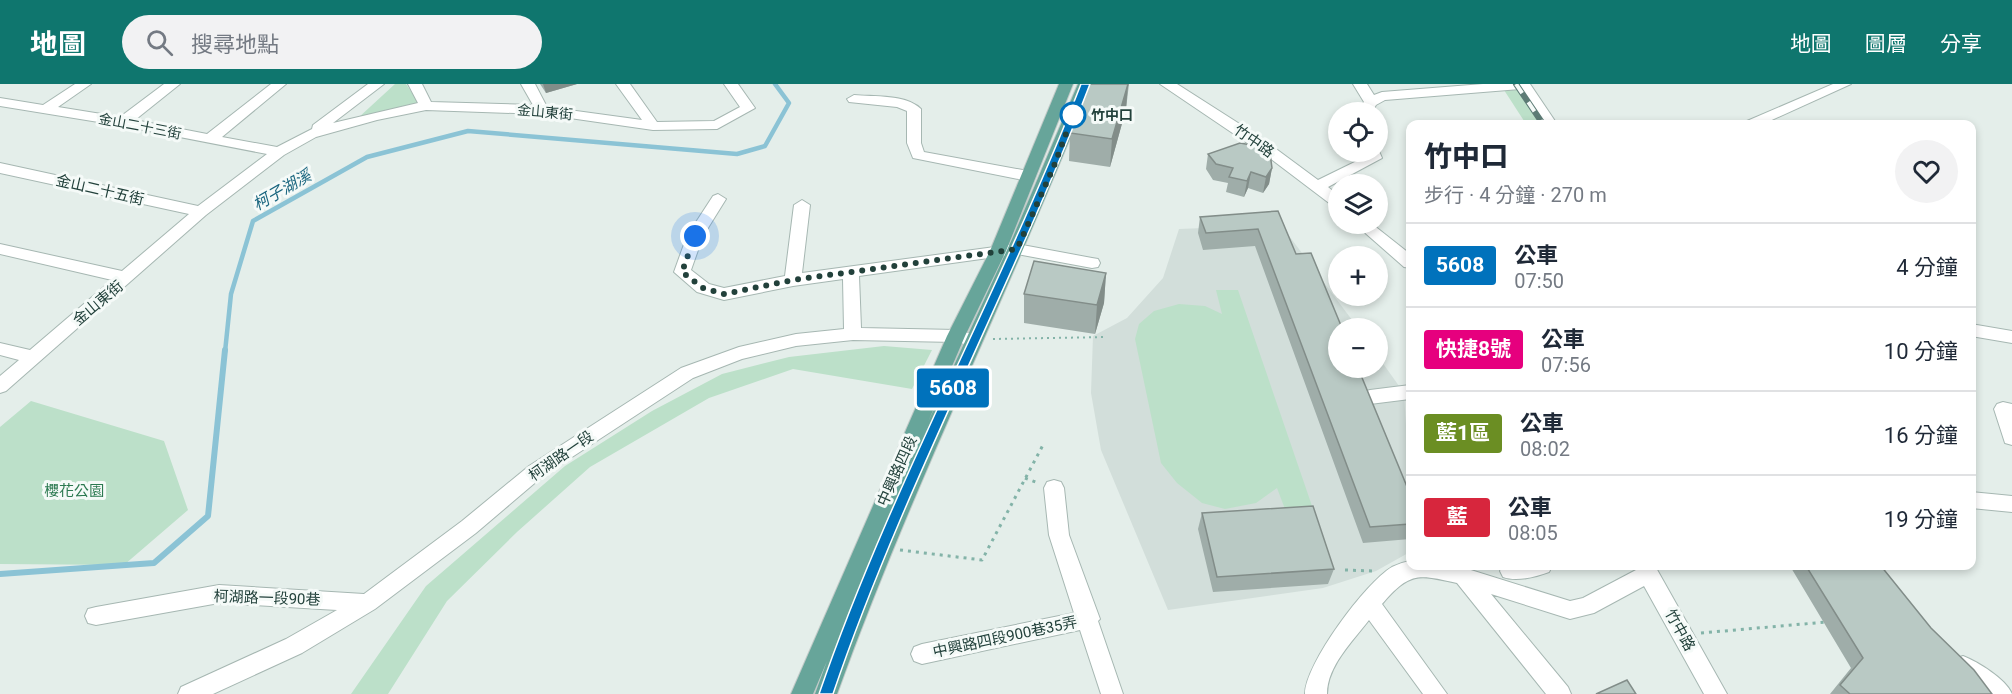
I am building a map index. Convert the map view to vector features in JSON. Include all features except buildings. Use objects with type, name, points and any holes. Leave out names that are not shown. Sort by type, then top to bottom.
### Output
[{"type":"main road","name":"中興路四段","points":[[1007,250],[1031,169],[1066,84]]},
{"type":"main road","name":"中興路四段","points":[[826,694],[832,648],[965,338],[1007,250],[1054,166],[1085,84]]},
{"type":"main road","name":"中興路四段","points":[[802,694],[832,648],[884,548],[965,338]]},
{"type":"street","points":[[46,109],[84,84]]},
{"type":"street","points":[[123,122],[172,84]]},
{"type":"street","points":[[210,139],[279,84]]},
{"type":"street","name":"金山東街","points":[[0,386],[201,212],[279,152],[311,134],[377,84]]},
{"type":"street","points":[[415,84],[426,106]]},
{"type":"street","points":[[528,84],[542,110]]},
{"type":"street","points":[[623,84],[653,126]]},
{"type":"street","name":"金山東街","points":[[311,134],[375,116],[426,106],[542,110],[653,126],[717,125],[748,108],[731,84]]},
{"type":"street","name":"竹中路","points":[[1167,84],[1207,108],[1328,194]]},
{"type":"street","points":[[1360,84],[1366,102]]},
{"type":"street","points":[[1374,102],[1382,96],[1523,84],[1547,120]]},
{"type":"street","points":[[1761,120],[1844,84]]},
{"type":"street","points":[[854,99],[899,104],[914,109],[914,143],[918,155],[1031,169],[1054,166]]},
{"type":"street","name":"金山二十三街","points":[[0,102],[123,122],[279,152]]},
{"type":"street","points":[[1318,186],[1367,162]]},
{"type":"street","name":"金山二十五街","points":[[0,168],[201,212]]},
{"type":"street","points":[[718,199],[695,236],[682,272],[703,288],[724,294],[793,280],[1007,250],[1092,263]]},
{"type":"street","points":[[793,280],[802,205]]},
{"type":"street","points":[[1375,234],[1406,259]]},
{"type":"street","points":[[0,249],[127,278]]},
{"type":"street","points":[[851,272],[854,334]]},
{"type":"street","points":[[1976,331],[2012,337]]},
{"type":"street","name":"柯湖路一段","points":[[189,694],[294,646],[368,603],[469,527],[536,471],[687,373],[739,352],[796,340],[854,334],[965,338]]},
{"type":"street","points":[[0,348],[33,357]]},
{"type":"street","points":[[1370,397],[1406,392]]},
{"type":"street","points":[[2012,411],[2003,409],[2012,438]]},
{"type":"street","name":"中興路四段900巷35弄","points":[[1054,488],[1059,535],[1089,619],[1112,694]]},
{"type":"street","points":[[1976,500],[2012,504]]},
{"type":"street","points":[[1316,694],[1314,685],[1332,653],[1370,604],[1400,572],[1406,569]]},
{"type":"street","points":[[1462,570],[1570,610],[1587,606],[1645,570]]},
{"type":"street","points":[[1462,570],[1560,694]]},
{"type":"street","points":[[1510,571],[1516,570]]},
{"type":"street","name":"竹中路","points":[[1648,570],[1716,694]]},
{"type":"street","name":"柯湖路一段90巷","points":[[96,616],[219,594],[368,603]]},
{"type":"street","points":[[1370,604],[1436,694]]},
{"type":"street","name":"中興路四段900巷35弄","points":[[922,654],[1089,619]]},
{"type":"street","points":[[1948,652],[2001,694]]},
{"type":"path","points":[[965,338],[1107,337]]},
{"type":"path","points":[[884,548],[982,560],[1043,445]]},
{"type":"path","points":[[1684,637],[1714,631],[1835,621]]},
{"type":"shaded area","points":[[1281,225],[1328,288],[1328,306],[1342,306],[1351,318],[1328,318],[1328,378],[1388,378],[1388,370],[1404,393],[1406,554],[1376,571],[1323,588],[1168,610],[1101,450],[1091,393],[1093,336],[1127,318],[1163,278],[1179,229]]},
{"type":"green space","points":[[395,84],[406,84],[420,105],[358,118]]},
{"type":"green space","points":[[1532,89],[1553,120],[1523,120],[1504,90]]},
{"type":"green space","points":[[1216,290],[1238,290],[1312,506],[1285,509],[1277,488],[1256,503],[1225,509],[1202,503],[1177,483],[1161,463],[1135,339],[1139,324],[1154,311],[1179,304],[1205,306],[1222,314]]},
{"type":"green space","points":[[884,346],[932,350],[912,389],[793,369],[709,398],[590,467],[517,532],[447,601],[388,694],[351,694],[426,586],[565,466],[652,411],[722,374],[789,357]]},
{"type":"green space","name":"櫻花公園","points":[[31,401],[164,441],[188,510],[124,565],[0,564],[0,427]]},
{"type":"waterway","name":"柯子湖溪","points":[[225,352],[231,294],[253,221],[367,157],[468,131],[737,154],[765,146],[789,103],[775,84]]},
{"type":"waterway","name":"柯子湖溪","points":[[0,574],[154,563],[208,516],[225,350]]},
{"type":"railway","points":[[1516,84],[1540,120]]},
{"type":"bus line","name":"5608","points":[[826,694],[841,651],[918,467],[1054,166],[1085,84]]},
{"type":"place","name":"竹中口","points":[[1073,115]]},
{"type":"route","points":[[695,236],[682,272],[703,288],[724,294],[793,280],[1017,249],[1054,166],[1073,115]]}]
